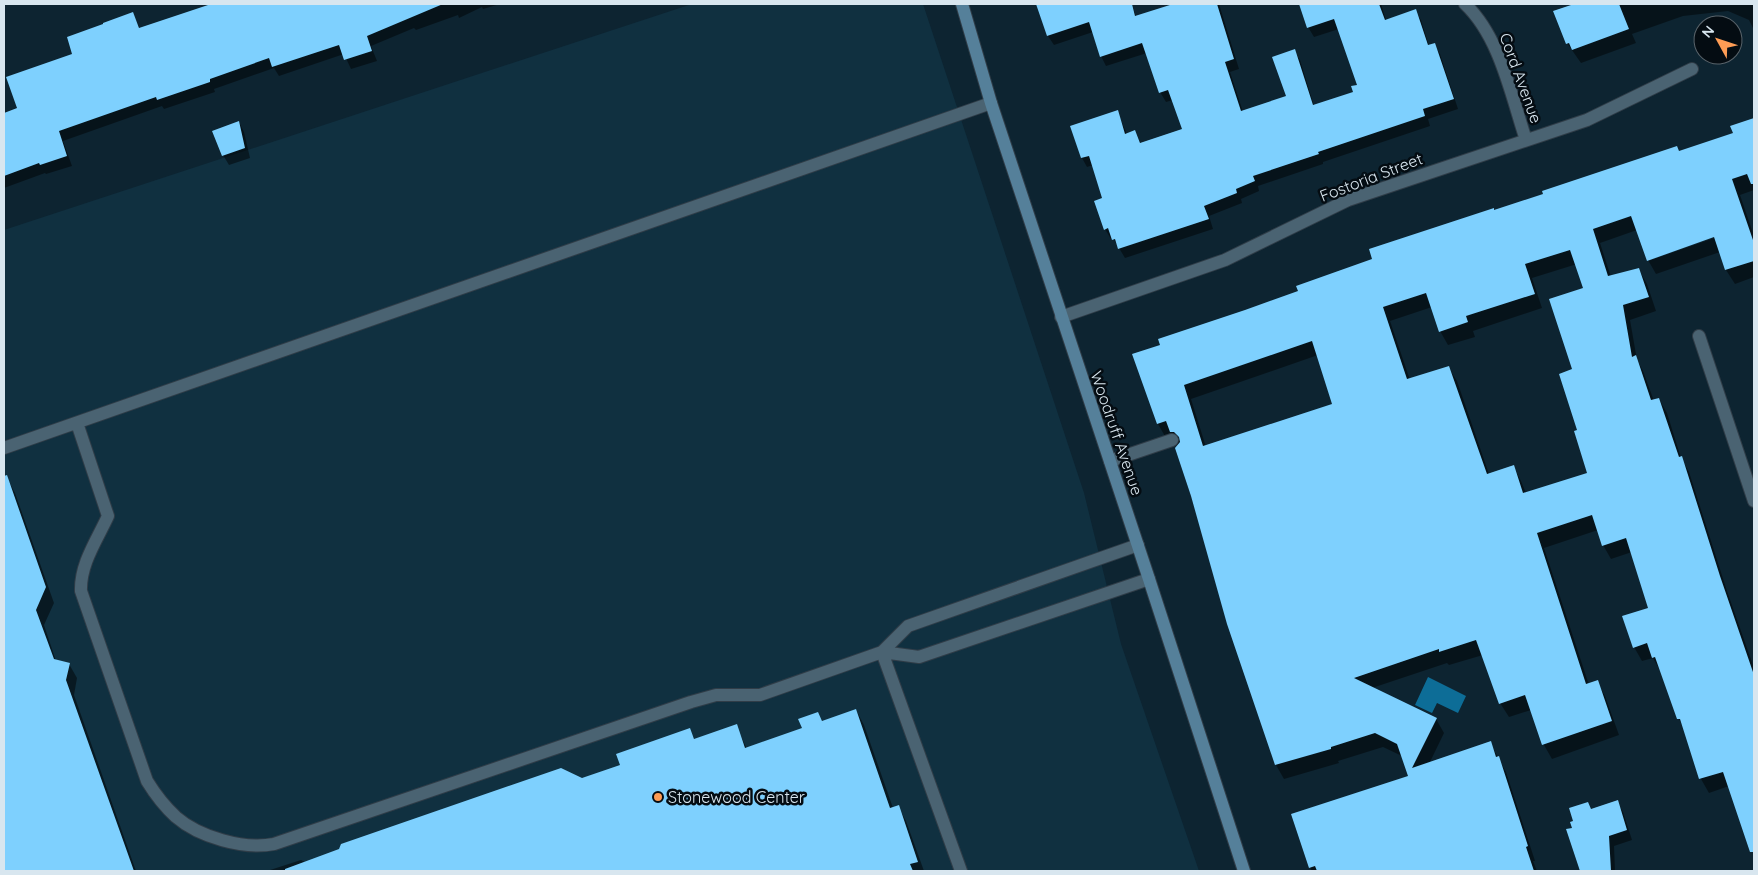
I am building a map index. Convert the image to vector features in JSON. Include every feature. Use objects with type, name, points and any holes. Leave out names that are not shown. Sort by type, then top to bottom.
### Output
[{"type":"street","name":"Woodruff Avenue","points":[[962,4],[991,103],[1244,871]]},
{"type":"street","name":"Cord Avenue","points":[[1465,4],[1484,27],[1495,46],[1526,140]]},
{"type":"street","name":"Fostoria Street","points":[[1061,317],[1225,260],[1348,200],[1586,120],[1692,69]]},
{"type":"street","points":[[4,448],[991,103]]},
{"type":"street","points":[[1699,336],[1754,501]]},
{"type":"street","points":[[78,423],[108,516],[84,565],[80,578],[80,591],[144,772],[162,804],[177,818],[216,838],[249,846],[274,844],[691,702],[716,695],[760,695],[882,652],[908,626],[1138,545]]},
{"type":"street","points":[[1110,461],[1172,440]]},
{"type":"street","points":[[882,652],[919,657],[1149,579]]},
{"type":"street","points":[[882,652],[961,871]]},
{"type":"shaded area","points":[[692,4],[923,4],[1084,493],[1121,644],[1199,871],[4,871],[4,230]]},
{"type":"water","points":[[1428,677],[1466,696],[1458,713],[1437,703],[1432,713],[1415,705]]},
{"type":"building","points":[[211,4],[443,4],[367,36],[372,51],[344,60],[339,45],[272,67],[269,58],[210,79],[210,82],[157,100],[156,97],[59,131],[67,156],[40,165],[39,163],[4,176],[4,113],[17,108],[6,77],[72,54],[67,37],[133,12],[139,28]]},
{"type":"building","points":[[1036,4],[1132,4],[1135,16],[1173,4],[1217,4],[1234,59],[1225,62],[1241,111],[1286,96],[1272,57],[1295,49],[1313,105],[1353,92],[1351,86],[1357,85],[1334,19],[1307,28],[1299,4],[1379,4],[1385,20],[1416,9],[1428,45],[1435,43],[1454,99],[1423,109],[1425,116],[1253,176],[1255,181],[1236,189],[1237,193],[1204,206],[1209,219],[1118,249],[1115,239],[1112,240],[1108,228],[1104,230],[1094,201],[1102,198],[1089,156],[1081,158],[1070,126],[1118,110],[1125,134],[1135,130],[1140,143],[1182,129],[1168,90],[1159,93],[1142,43],[1100,57],[1089,22],[1047,36]]},
{"type":"building","points":[[1574,4],[1619,4],[1629,29],[1572,50],[1569,43],[1566,44],[1553,11]]},
{"type":"building","points":[[1754,118],[1754,184],[1751,184],[1747,174],[1732,179],[1754,243],[1754,261],[1725,270],[1714,237],[1647,261],[1631,216],[1593,229],[1608,276],[1639,268],[1649,297],[1623,305],[1632,357],[1636,355],[1651,400],[1659,398],[1679,457],[1682,456],[1754,675],[1754,852],[1750,852],[1723,772],[1699,779],[1680,719],[1677,719],[1655,657],[1652,658],[1647,643],[1633,648],[1622,616],[1648,608],[1626,538],[1602,546],[1592,515],[1537,533],[1586,684],[1598,680],[1612,721],[1542,745],[1525,695],[1499,704],[1476,640],[1439,652],[1439,649],[1354,678],[1437,718],[1412,768],[1491,741],[1496,757],[1499,756],[1528,846],[1526,847],[1534,871],[1317,871],[1315,866],[1309,868],[1291,814],[1408,776],[1397,744],[1375,733],[1331,747],[1331,749],[1275,765],[1227,624],[1191,496],[1175,448],[1180,442],[1179,437],[1174,432],[1170,432],[1166,421],[1157,424],[1132,354],[1160,345],[1158,339],[1298,291],[1296,286],[1372,259],[1369,249],[1543,194],[1542,191],[1677,146],[1679,151],[1733,133],[1730,126]],"holes":[[[1570,250],[1583,288],[1549,299],[1572,369],[1559,374],[1577,430],[1574,431],[1587,473],[1523,493],[1514,465],[1487,474],[1449,366],[1407,379],[1383,307],[1426,293],[1439,332],[1468,322],[1466,316],[1535,294],[1525,264]],[[1312,341],[1332,404],[1203,446],[1184,385]]]},
{"type":"building","points":[[239,121],[245,148],[222,156],[212,131]]},
{"type":"building","points":[[7,475],[46,587],[36,610],[54,659],[70,663],[66,680],[134,871],[4,871],[4,476]]},
{"type":"building","name":"Stonewood Center","points":[[856,709],[890,808],[899,805],[918,862],[910,864],[913,871],[285,871],[285,869],[339,849],[341,844],[561,768],[582,778],[620,765],[616,754],[690,728],[694,739],[737,724],[745,748],[802,728],[798,719],[818,712],[822,721]]},
{"type":"building","points":[[1618,800],[1627,830],[1609,836],[1611,871],[1580,871],[1566,829],[1572,828],[1570,822],[1573,821],[1569,808],[1588,802],[1591,809]]},
{"type":"place","name":"Stonewood Center","points":[[658,797]]}]
